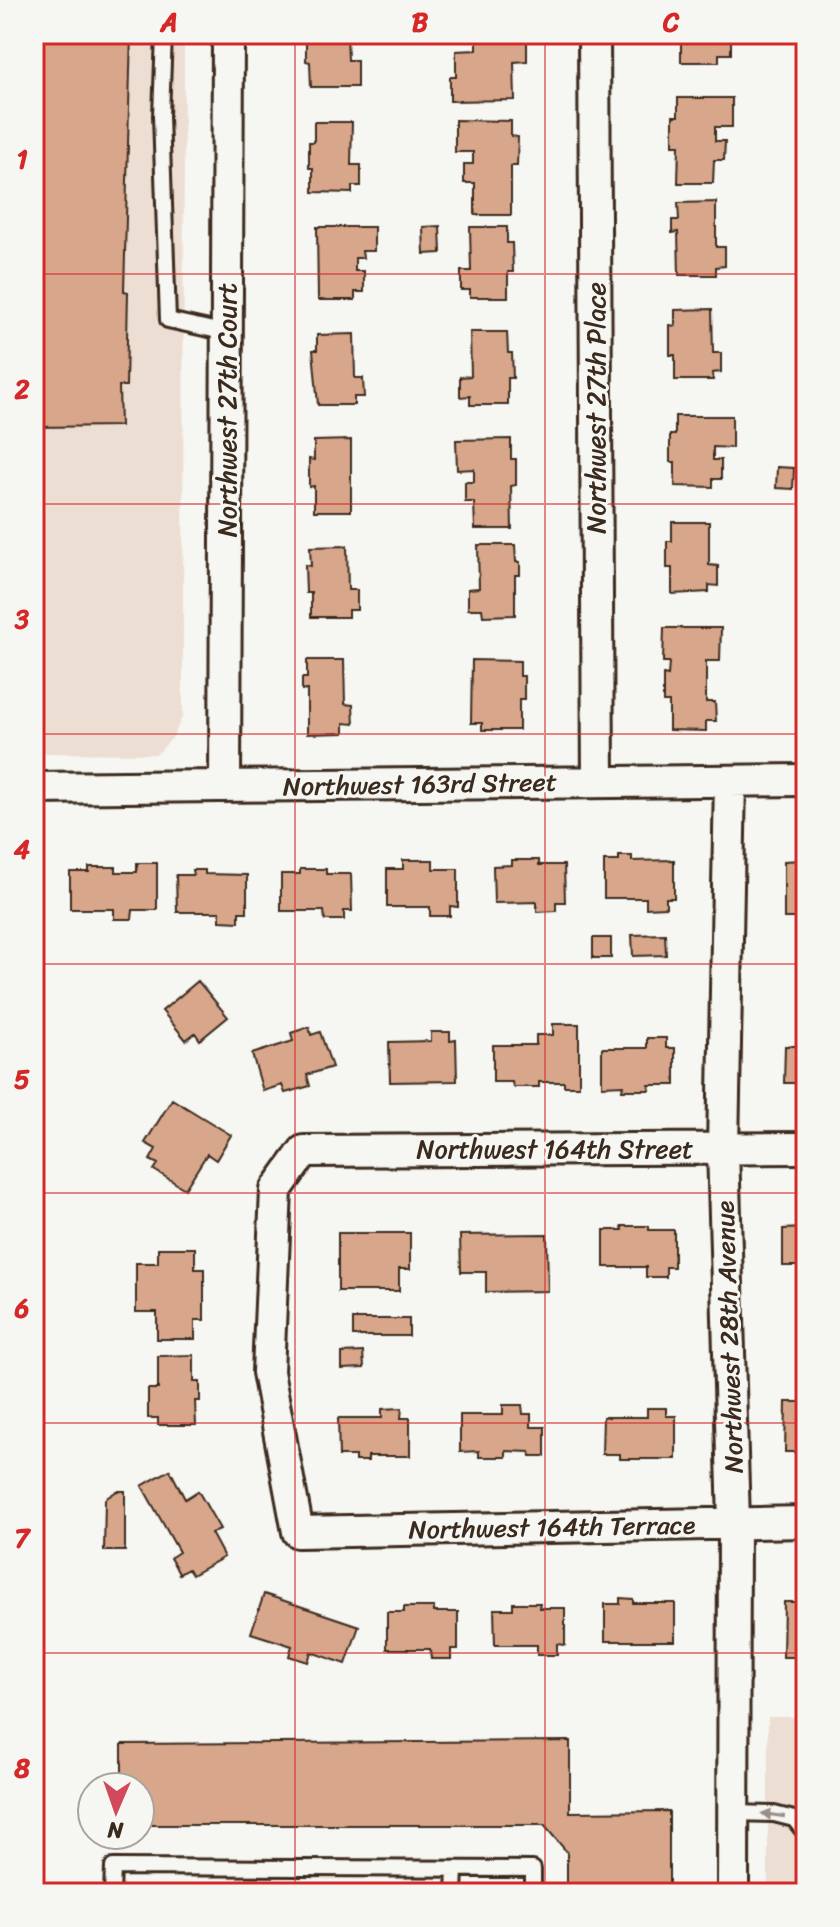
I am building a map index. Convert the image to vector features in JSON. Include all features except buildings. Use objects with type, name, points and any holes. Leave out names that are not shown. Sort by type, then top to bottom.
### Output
[{"type":"street","name":"Northwest 27th Court","points":[[225,786],[228,34]]},
{"type":"street","name":"Northwest 27th Place","points":[[594,34],[598,782]]},
{"type":"street","name":"Northwest 163rd Street","points":[[34,788],[806,780]]},
{"type":"street","name":"Northwest 28th Avenue","points":[[730,781],[723,1148],[734,1522],[733,1893]]},
{"type":"street","name":"Northwest 164th Street","points":[[298,1532],[268,1372],[276,1190],[304,1151],[806,1148]]},
{"type":"street","name":"Northwest 164th Terrace","points":[[298,1532],[806,1522]]},
{"type":"lane","points":[[164,34],[161,116],[168,320],[227,333]]},
{"type":"lane","points":[[733,1813],[784,1816],[794,1819],[806,1834]]},
{"type":"lane","points":[[112,1893],[113,1867],[533,1869],[533,1893]]},
{"type":"lane","points":[[454,1893],[455,1869]]},
{"type":"shaded area","points":[[34,34],[184,34],[183,716],[172,738],[157,754],[34,753]]},
{"type":"shaded area","points":[[768,1717],[806,1717],[806,1893],[768,1893]]}]
